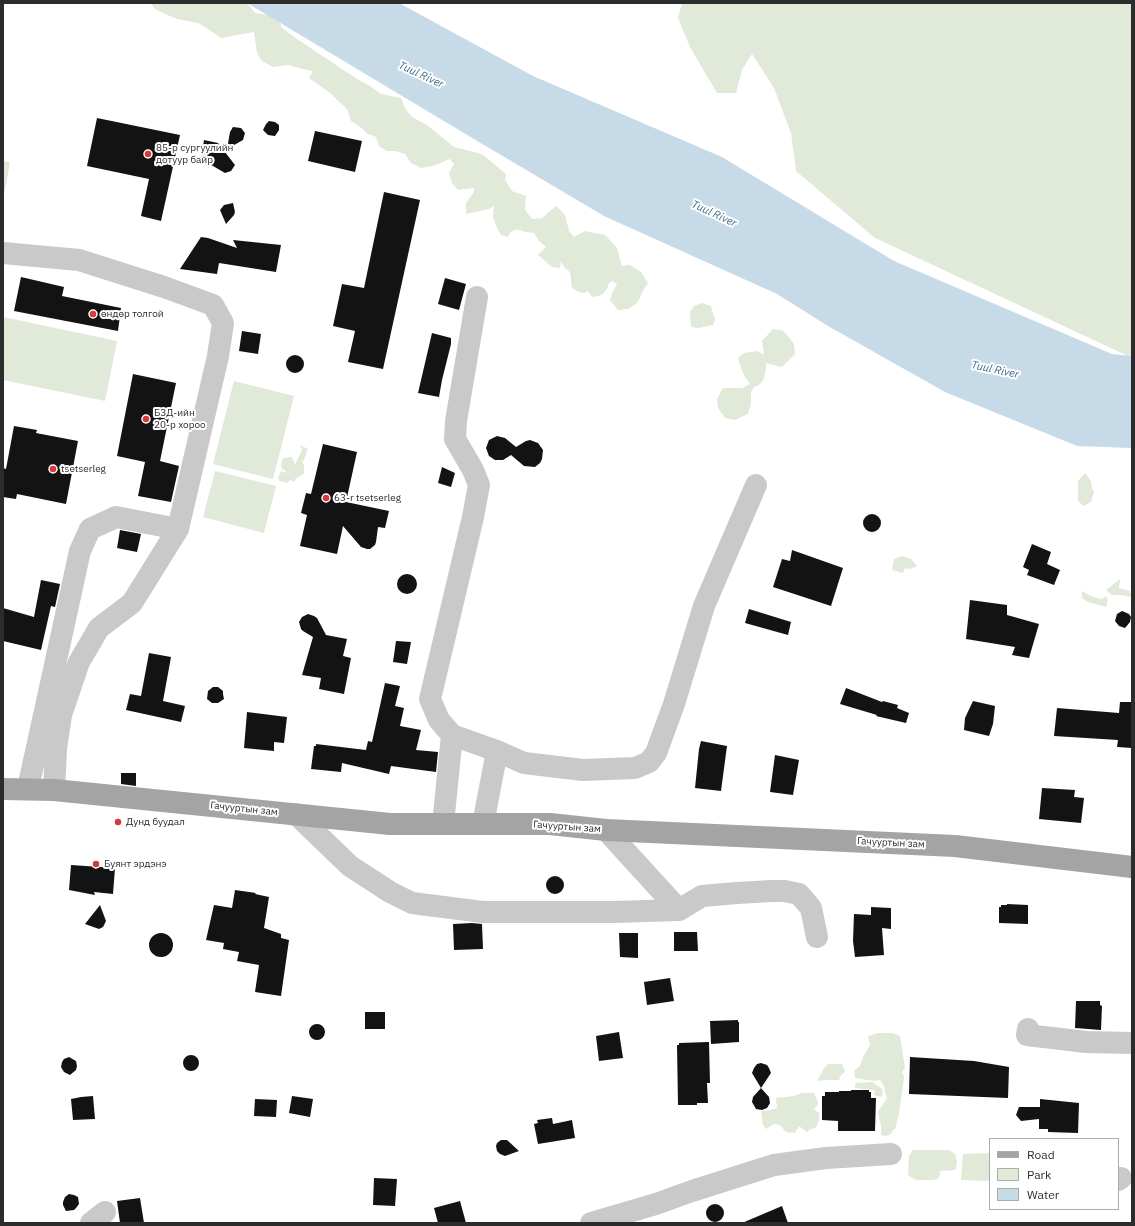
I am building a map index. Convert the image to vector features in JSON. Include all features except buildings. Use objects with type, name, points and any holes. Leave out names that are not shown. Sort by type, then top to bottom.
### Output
[{"type":"main road","name":"Гачууртын зам","points":[[3,789],[28,788],[54,790],[390,824],[550,824],[606,830],[955,846],[1132,867]]},
{"type":"street","points":[[3,253],[79,260],[164,287],[213,306],[223,323],[218,356],[178,529],[132,603],[99,628],[79,662],[61,716],[56,749],[54,790]]},
{"type":"street","points":[[477,297],[456,421],[455,439],[473,470],[479,485],[473,517],[430,700],[439,720],[452,735],[497,751],[524,763],[583,770],[635,768],[649,762],[656,753],[674,704],[704,606],[756,485]]},
{"type":"street","points":[[28,788],[80,551],[90,529],[116,517],[178,529]]},
{"type":"street","points":[[443,824],[452,735]]},
{"type":"street","points":[[484,824],[497,751]]},
{"type":"street","points":[[296,814],[350,866],[390,892],[412,903],[483,912],[614,912],[679,910],[702,896],[772,890],[785,891],[799,894],[811,908],[817,937]]},
{"type":"street","points":[[606,830],[679,910]]},
{"type":"street","points":[[1028,1029],[1027,1035],[1034,1036],[1086,1042],[1132,1043]]},
{"type":"street","points":[[591,1223],[656,1204],[774,1165],[826,1158],[891,1154]]},
{"type":"green space","points":[[150,3],[247,3],[255,13],[278,17],[282,28],[357,79],[381,94],[401,98],[405,108],[412,117],[427,125],[454,147],[482,154],[506,174],[505,180],[512,191],[526,196],[525,210],[532,219],[542,218],[556,206],[565,215],[569,231],[574,237],[585,231],[605,235],[617,248],[622,266],[630,265],[641,272],[648,283],[640,298],[636,304],[628,309],[618,310],[610,300],[617,284],[612,281],[609,283],[607,289],[602,295],[592,297],[588,291],[585,293],[579,292],[572,288],[570,272],[564,267],[561,261],[560,268],[552,267],[538,255],[546,247],[539,241],[534,233],[514,230],[508,237],[501,235],[493,217],[494,206],[489,209],[466,214],[466,203],[474,192],[474,188],[458,190],[452,183],[449,173],[454,164],[450,159],[433,166],[421,168],[411,163],[405,154],[395,151],[387,151],[379,146],[376,137],[366,133],[363,129],[351,121],[347,109],[330,93],[309,78],[313,71],[289,65],[273,67],[262,61],[257,53],[254,32],[221,38],[198,23],[177,19],[156,10]]},
{"type":"green space","points":[[682,3],[1132,3],[1132,355],[1128,356],[875,238],[796,171],[791,133],[774,88],[752,54],[742,70],[736,93],[717,93],[690,47],[678,18]]},
{"type":"green space","points":[[3,161],[10,162],[4,195],[3,195]]},
{"type":"green space","points":[[702,303],[711,306],[715,320],[713,325],[699,328],[691,327],[690,312],[694,306]]},
{"type":"green space","points":[[3,317],[117,341],[105,401],[3,380]]},
{"type":"green space","points":[[773,329],[782,330],[788,336],[794,344],[795,354],[782,367],[766,363],[764,379],[759,385],[754,387],[751,392],[751,403],[748,414],[735,420],[725,418],[718,408],[717,399],[723,388],[742,388],[750,384],[745,377],[738,358],[744,353],[757,351],[764,355],[762,341]]},
{"type":"green space","points":[[234,381],[294,396],[273,479],[213,464]]},
{"type":"green space","points":[[300,445],[308,449],[302,462],[304,465],[304,473],[296,478],[294,482],[290,480],[287,483],[279,481],[278,477],[281,471],[286,473],[286,471],[282,469],[281,464],[283,458],[292,457],[295,465],[302,450]]},
{"type":"green space","points":[[215,471],[276,486],[264,533],[203,517]]},
{"type":"green space","points":[[1085,473],[1091,481],[1094,492],[1091,502],[1084,506],[1078,501],[1078,481]]},
{"type":"green space","points":[[902,556],[911,559],[917,566],[911,569],[905,568],[903,573],[892,570],[894,559]]},
{"type":"green space","points":[[1120,579],[1119,588],[1130,591],[1131,597],[1112,595],[1106,590]]},
{"type":"green space","points":[[1082,591],[1093,597],[1102,599],[1106,596],[1108,600],[1106,607],[1088,602],[1082,598]]},
{"type":"green space","points":[[878,1033],[892,1033],[900,1036],[905,1068],[902,1072],[904,1077],[899,1114],[895,1129],[891,1134],[886,1136],[881,1135],[878,1112],[887,1098],[884,1086],[880,1080],[874,1081],[855,1078],[854,1071],[860,1066],[870,1045],[868,1036]]},
{"type":"green space","points":[[828,1064],[842,1064],[845,1072],[841,1075],[839,1080],[817,1081],[824,1068]]},
{"type":"green space","points":[[872,1082],[882,1089],[883,1094],[881,1097],[874,1095],[875,1091],[873,1090],[855,1088],[855,1083]]},
{"type":"green space","points":[[802,1093],[814,1093],[818,1102],[814,1109],[819,1113],[819,1120],[816,1128],[807,1132],[799,1126],[795,1133],[786,1132],[780,1125],[774,1124],[766,1129],[763,1125],[761,1111],[777,1108],[776,1098],[794,1096]]},
{"type":"green space","points":[[913,1150],[949,1150],[955,1154],[957,1161],[956,1168],[955,1170],[940,1171],[938,1179],[916,1180],[908,1175],[909,1156]]},
{"type":"green space","points":[[989,1153],[989,1181],[961,1180],[963,1154]]},
{"type":"water","name":"Tuul River","points":[[247,3],[399,3],[533,76],[722,157],[894,261],[1112,354],[1132,356],[1132,448],[1077,446],[945,392],[828,326],[777,294],[604,216]]},
{"type":"place","name":"85-р сургуулийн дотуур байр","points":[[148,154]]},
{"type":"place","name":"өндөр толгой","points":[[93,314]]},
{"type":"place","name":"БЗД-ийн 20-р хороо","points":[[146,419]]},
{"type":"place","name":"tsetserleg","points":[[53,469]]},
{"type":"place","name":"63-r tsetserleg","points":[[326,498]]},
{"type":"place","name":"Дунд буудал","points":[[118,822]]},
{"type":"place","name":"Буянт эрдэнэ","points":[[96,864]]}]
